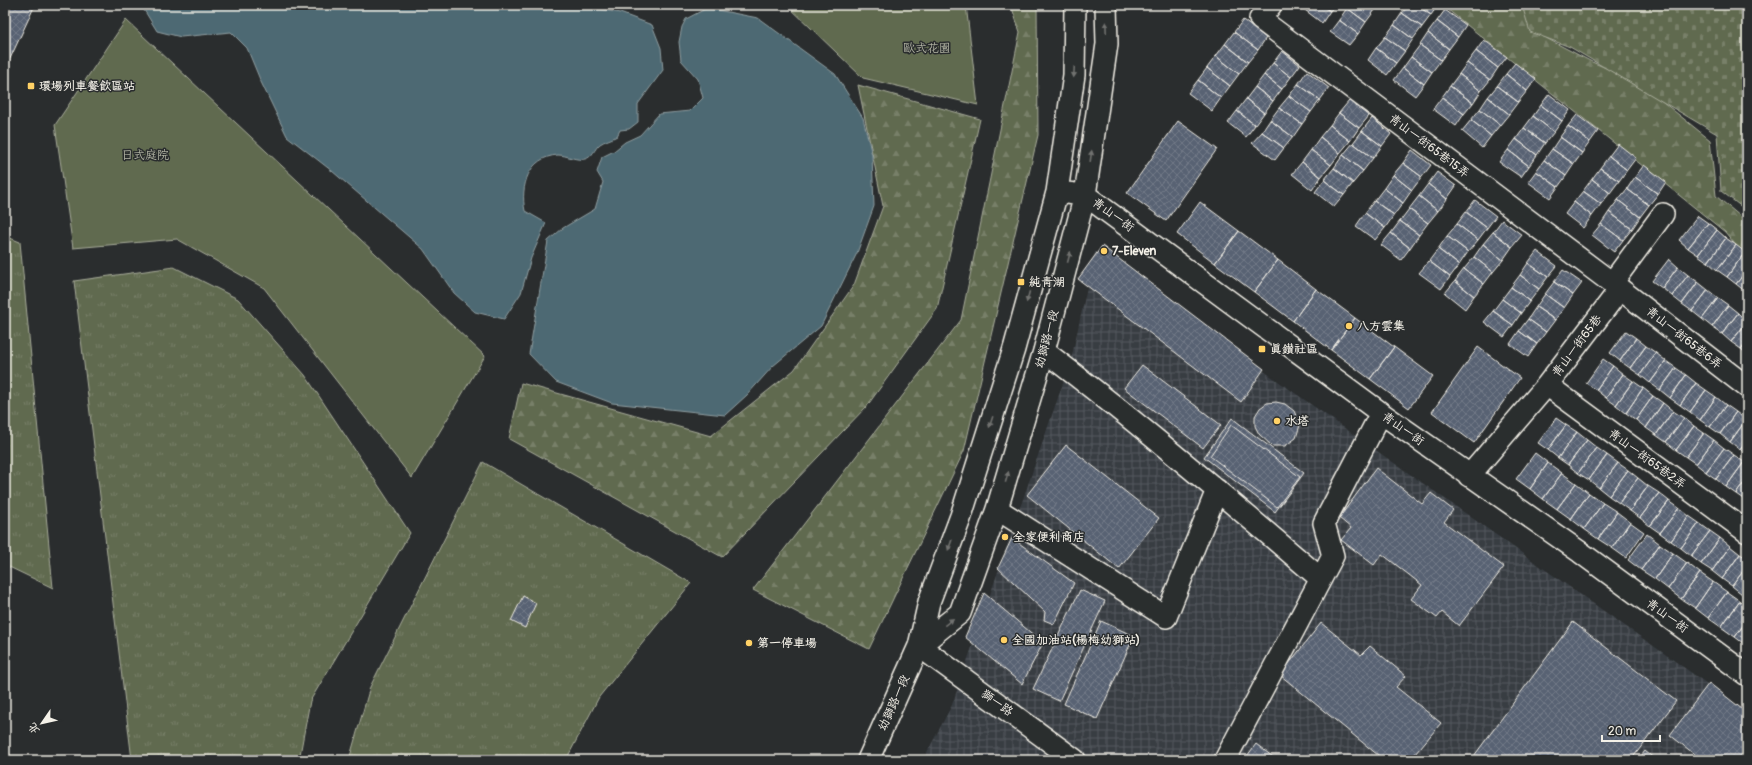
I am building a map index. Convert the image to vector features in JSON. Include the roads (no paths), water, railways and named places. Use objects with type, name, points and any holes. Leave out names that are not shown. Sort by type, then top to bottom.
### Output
[{"type":"street","name":"幼獅路一段","points":[[868,760],[919,646],[929,602],[961,516],[1014,349],[1056,192],[1074,75],[1075,5]]},
{"type":"street","name":"幼獅路一段","points":[[919,646],[960,613],[998,509],[1044,351],[1085,195],[1107,44],[1106,5]]},
{"type":"street","name":"青山一街65巷15弄","points":[[1271,5],[1260,19],[1616,286]]},
{"type":"street","name":"青山一街","points":[[1056,192],[1085,195],[1381,413],[1469,476],[1580,552],[1747,675]]},
{"type":"street","name":"青山一街65巷","points":[[1469,476],[1548,385],[1663,214]]},
{"type":"street","name":"青山一街65巷6弄","points":[[1616,286],[1747,387]]},
{"type":"street","points":[[1044,351],[1110,401],[1321,579]]},
{"type":"street","name":"青山一街65巷2弄","points":[[1548,385],[1747,532]]},
{"type":"street","points":[[1225,760],[1333,556],[1324,523],[1381,413]]},
{"type":"street","points":[[998,509],[1166,617],[1217,490]]},
{"type":"street","name":"獅一路","points":[[919,646],[1075,760]]},
{"type":"water","points":[[141,5],[579,5],[620,13],[652,25],[661,48],[663,70],[638,104],[638,122],[629,129],[620,130],[617,136],[600,144],[588,158],[579,159],[558,155],[548,157],[539,161],[528,174],[524,192],[525,211],[546,223],[531,258],[521,293],[504,319],[475,312],[454,293],[423,249],[332,171],[287,136],[261,82],[247,48],[231,32],[181,37],[157,31]]},
{"type":"water","points":[[707,8],[758,18],[835,74],[863,118],[872,155],[874,206],[857,253],[821,326],[773,366],[747,395],[725,415],[612,403],[556,382],[529,354],[548,241],[563,228],[595,209],[603,182],[597,172],[602,157],[614,151],[625,142],[640,135],[659,114],[690,111],[703,98],[698,79],[681,60],[679,42],[682,27],[686,19]]},
{"type":"place","name":"環場列車餐飲區站","points":[[31,86]]},
{"type":"place","name":"7-Eleven","points":[[1104,251]]},
{"type":"place","name":"純青湖","points":[[1021,282]]},
{"type":"place","name":"八方雲集","points":[[1349,326]]},
{"type":"place","name":"真鑚社區","points":[[1262,349]]},
{"type":"place","name":"水塔","points":[[1277,421]]},
{"type":"place","name":"全家便利商店","points":[[1005,537]]},
{"type":"place","name":"全國加油站(楊梅幼獅站)","points":[[1004,640]]},
{"type":"place","name":"第一停車場","points":[[749,643]]},
{"type":"park label","name":"歐式花園","points":[[927,48]]},
{"type":"park label","name":"日式庭院","points":[[145,155]]}]
